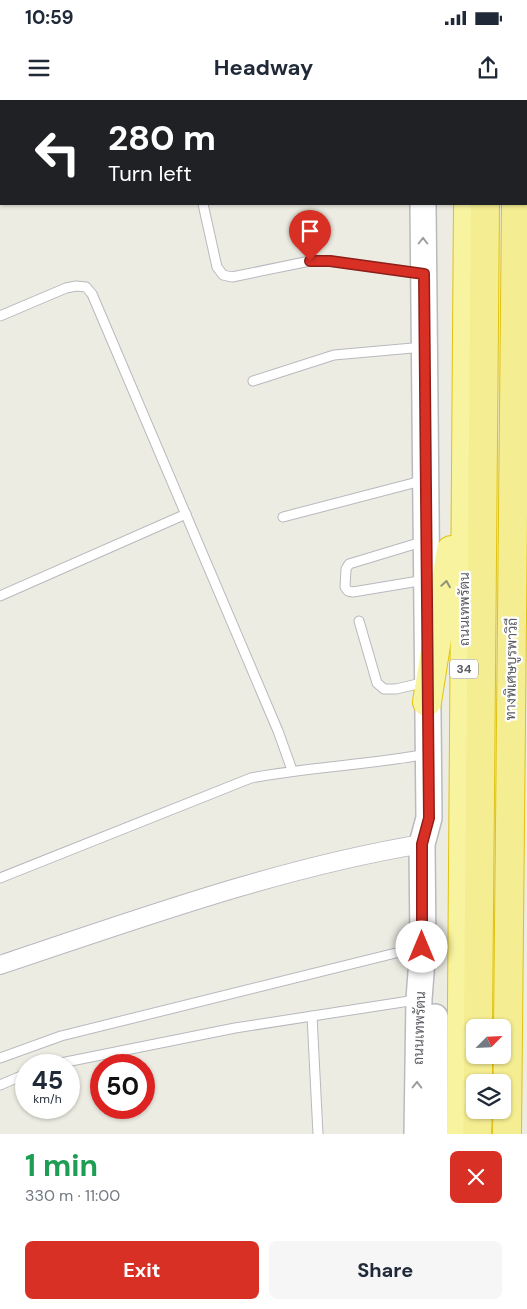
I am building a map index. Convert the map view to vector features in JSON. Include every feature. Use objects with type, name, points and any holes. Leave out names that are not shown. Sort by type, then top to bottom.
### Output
[{"type":"highway","name":"ถนนเทพรัตน","points":[[461,1134],[468,205]]},
{"type":"highway","points":[[478,1019],[485,205]]},
{"type":"highway","name":"ทางพิเศษบูรพาวิถี","points":[[507,1134],[516,205]]},
{"type":"highway","points":[[515,1134],[525,332],[524,205]]},
{"type":"highway","points":[[427,692],[466,464]]},
{"type":"highway","points":[[478,1119],[478,1134]]},
{"type":"main road","name":"ถนนเทพรัตน","points":[[416,1134],[422,947],[422,844],[429,818],[423,205]]},
{"type":"main road","points":[[429,818],[436,1070],[435,1134]]},
{"type":"street","points":[[0,965],[147,916],[281,876],[338,860],[422,844]]},
{"type":"lane","points":[[203,205],[217,267],[223,275],[232,277],[310,261],[330,261],[424,274]]},
{"type":"lane","points":[[0,316],[66,288],[86,287],[92,294],[274,722],[292,770]]},
{"type":"lane","points":[[253,381],[334,355],[424,347]]},
{"type":"lane","points":[[282,517],[425,480]]},
{"type":"lane","points":[[0,596],[186,514]]},
{"type":"lane","points":[[426,541],[349,564],[346,569],[345,587],[348,591],[353,592],[426,580]]},
{"type":"lane","points":[[359,621],[378,683],[384,689],[427,692]]},
{"type":"lane","points":[[0,878],[251,778],[292,770],[427,754]]},
{"type":"lane","points":[[0,1058],[61,1036],[422,947]]},
{"type":"lane","points":[[80,1059],[235,1028],[419,999]]},
{"type":"lane","points":[[312,1016],[318,1134]]},
{"type":"lane","points":[[0,1086],[15,1079]]},
{"type":"route","points":[[310,261],[330,261],[424,274],[429,818],[422,844],[422,947]]}]
